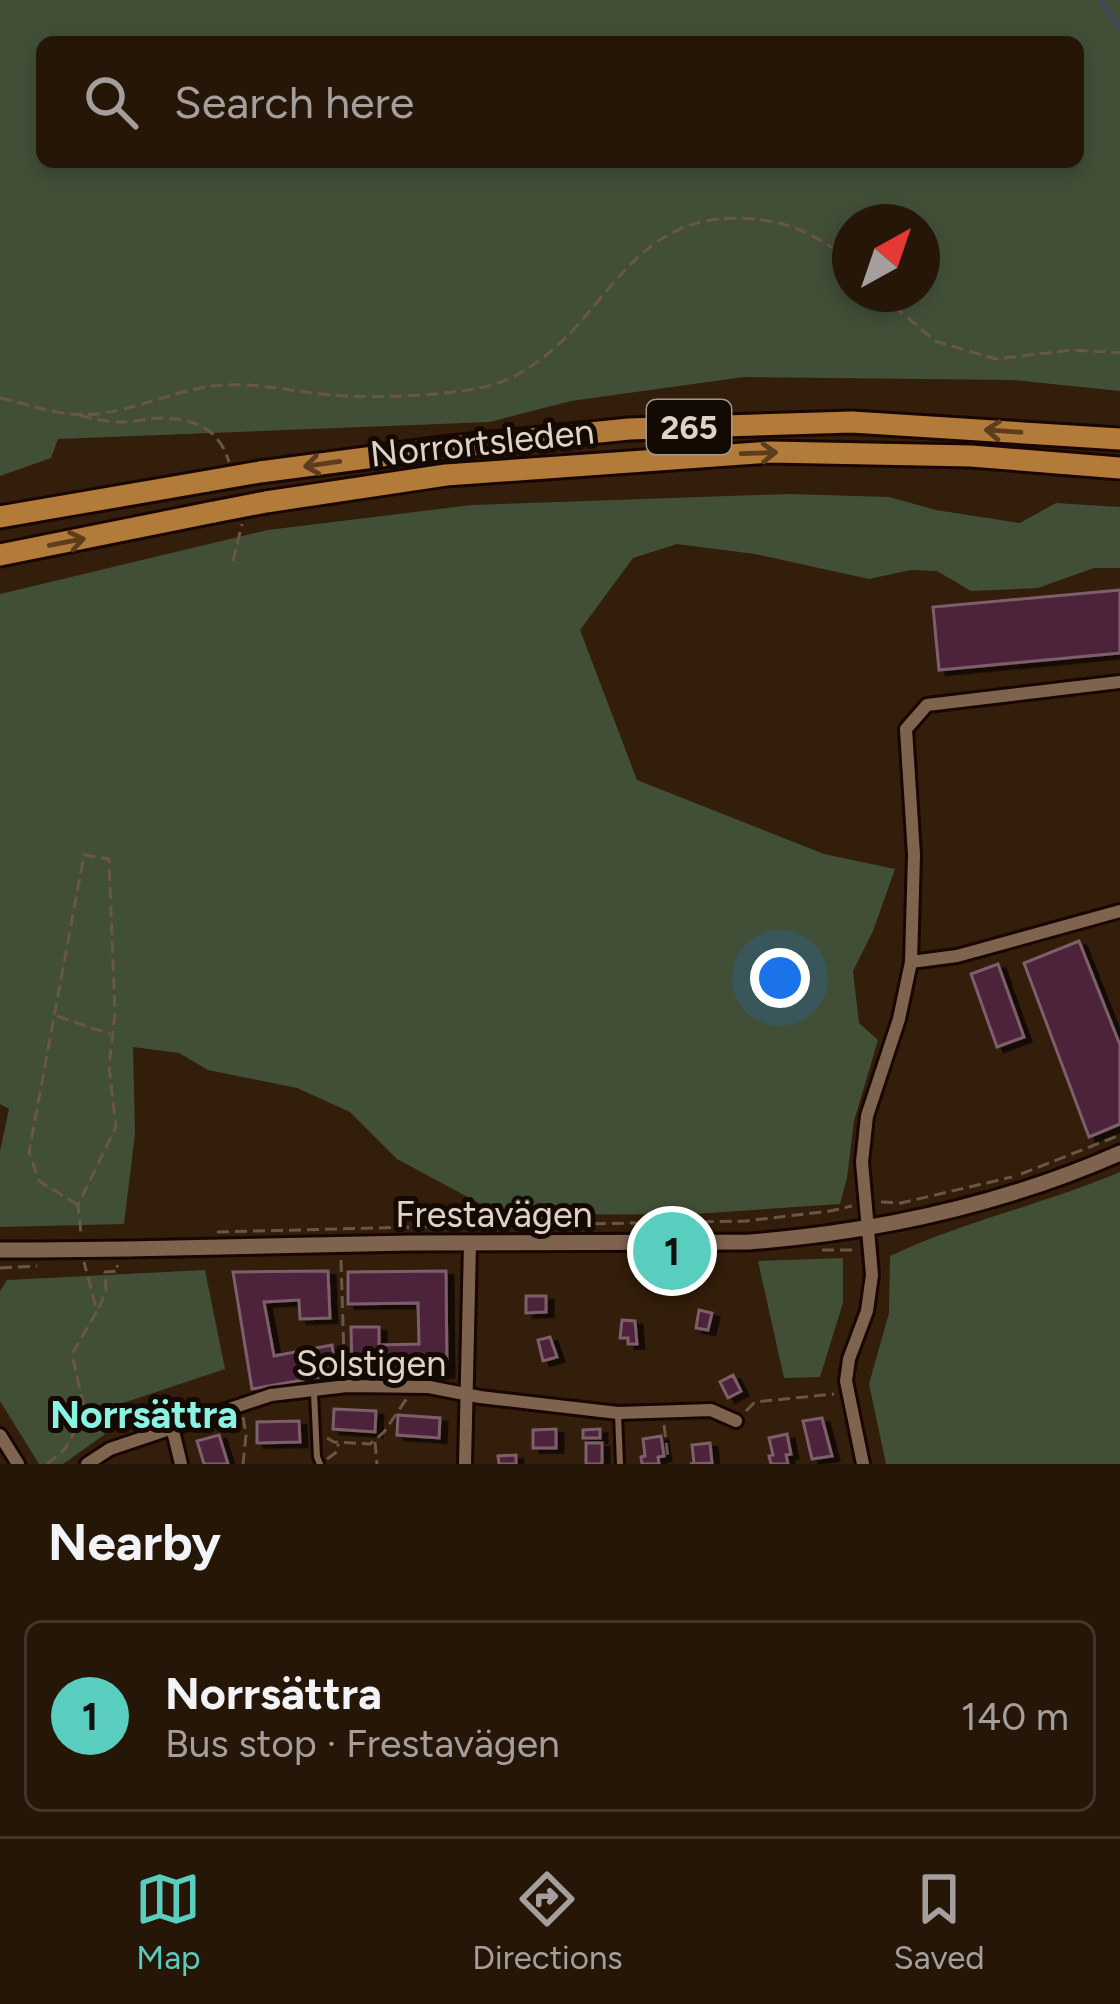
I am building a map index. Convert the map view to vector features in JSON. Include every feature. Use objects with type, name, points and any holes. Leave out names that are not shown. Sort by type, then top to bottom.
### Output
[{"type":"highway","name":"Norrortsleden","points":[[0,517],[260,472],[652,428],[852,422],[1120,440]]},
{"type":"highway","name":"Norrortsleden","points":[[0,555],[266,502],[446,475],[770,452],[971,456],[1120,468]]},
{"type":"street","points":[[863,1464],[846,1381],[872,1276],[862,1162],[867,1116],[899,1019],[911,962],[914,855],[906,729],[927,705],[1120,682]]},
{"type":"street","points":[[911,962],[958,956],[1120,910]]},
{"type":"street","name":"Frestavägen","points":[[0,1250],[37,1258],[128,1249],[749,1242],[933,1216],[1062,1178],[1120,1153]]},
{"type":"street","points":[[465,1464],[470,1244]]},
{"type":"street","name":"Solstigen","points":[[87,1464],[172,1426],[271,1395],[347,1386],[415,1387],[618,1413],[710,1409],[736,1421]]},
{"type":"street","points":[[172,1426],[181,1464]]},
{"type":"street","points":[[0,1435],[18,1464]]},
{"type":"lane","points":[[314,1390],[320,1464]]},
{"type":"lane","points":[[618,1413],[620,1464]]},
{"type":"path","points":[[73,414],[110,411],[218,385],[264,385],[335,396],[444,394],[502,382],[554,351],[640,252],[686,224],[744,217],[788,223],[832,248]]},
{"type":"path","points":[[901,312],[935,341],[996,358],[1072,350],[1120,353]]},
{"type":"path","points":[[0,398],[122,423],[160,418],[199,424],[222,442],[231,474]]},
{"type":"path","points":[[233,562],[243,529],[239,509]]},
{"type":"path","points":[[79,1205],[39,1181],[28,1153],[84,855],[110,859],[115,1014],[109,1066],[116,1127],[79,1205],[84,1268],[98,1311]]},
{"type":"path","points":[[54,1015],[112,1035]]},
{"type":"path","points":[[218,1232],[495,1225],[511,1220],[562,1219],[580,1224],[746,1221],[849,1208],[866,1196],[901,1203],[1018,1175],[1120,1135]]},
{"type":"path","points":[[0,1268],[37,1258]]},
{"type":"path","points":[[341,1258],[349,1380]]},
{"type":"path","points":[[47,1464],[64,1449],[85,1412],[72,1354],[98,1311],[106,1291],[105,1272],[118,1271],[117,1264],[106,1265]]},
{"type":"path","points":[[316,1438],[370,1444],[415,1387]]},
{"type":"path","points":[[736,1421],[755,1402],[848,1392]]},
{"type":"path","points":[[243,1464],[241,1418],[249,1416],[245,1403]]},
{"type":"path","points":[[663,1411],[668,1458]]},
{"type":"path","points":[[375,1440],[376,1464]]},
{"type":"path","points":[[320,1464],[338,1451],[338,1442]]},
{"type":"green space","points":[[0,0],[1120,0],[1120,391],[1013,380],[744,377],[571,401],[490,422],[58,439],[51,458],[0,476]]},
{"type":"green space","points":[[789,494],[889,497],[936,510],[1020,523],[1056,503],[1120,507],[1120,568],[1094,568],[1038,588],[971,591],[937,571],[911,570],[869,579],[755,554],[677,544],[633,558],[580,630],[637,780],[824,854],[895,869],[853,971],[859,1023],[878,1040],[854,1121],[840,1204],[694,1214],[501,1215],[397,1159],[350,1112],[297,1088],[208,1070],[179,1053],[133,1047],[135,1134],[124,1224],[0,1227],[0,1151],[9,1109],[0,1104],[0,594],[268,530],[472,505]]},
{"type":"green space","points":[[1120,1172],[1120,1464],[886,1464],[869,1384],[889,1313],[890,1256]]},
{"type":"green space","points":[[843,1258],[843,1303],[820,1377],[784,1378],[758,1261]]},
{"type":"green space","points":[[205,1270],[225,1369],[117,1405],[104,1435],[63,1464],[39,1464],[0,1401],[0,1291],[7,1280]]},
{"type":"building","points":[[1120,590],[1120,653],[939,670],[933,607]]},
{"type":"building","points":[[1079,941],[1120,1045],[1120,1124],[1089,1137],[1024,963]]},
{"type":"building","points":[[998,964],[1024,1037],[997,1047],[971,974]]},
{"type":"building","points":[[328,1271],[330,1318],[300,1319],[299,1300],[264,1302],[274,1356],[332,1345],[336,1374],[252,1389],[233,1272]]},
{"type":"building","points":[[446,1271],[447,1373],[352,1374],[351,1327],[379,1327],[379,1345],[419,1344],[418,1303],[348,1304],[348,1272]]},
{"type":"building","points":[[526,1296],[546,1296],[546,1312],[526,1313]]},
{"type":"building","points":[[699,1310],[712,1313],[708,1330],[696,1328]]},
{"type":"building","points":[[622,1320],[635,1321],[637,1344],[620,1338]]},
{"type":"building","points":[[550,1337],[557,1357],[543,1361],[538,1340]]},
{"type":"building","points":[[733,1375],[741,1391],[728,1398],[720,1382]]},
{"type":"building","points":[[334,1409],[376,1411],[375,1432],[333,1429]]},
{"type":"building","points":[[398,1415],[440,1418],[439,1438],[397,1435]]},
{"type":"building","points":[[822,1418],[832,1456],[812,1459],[803,1421]]},
{"type":"building","points":[[299,1421],[300,1442],[257,1443],[257,1422]]},
{"type":"building","points":[[556,1429],[556,1448],[533,1448],[533,1430]]},
{"type":"building","points":[[600,1429],[600,1438],[583,1438],[583,1430]]},
{"type":"building","points":[[787,1434],[788,1464],[771,1464],[769,1438]]},
{"type":"building","points":[[219,1435],[228,1464],[204,1464],[197,1441]]},
{"type":"building","points":[[661,1436],[664,1456],[658,1457],[659,1464],[642,1464],[643,1439]]},
{"type":"building","points":[[586,1443],[602,1443],[602,1464],[586,1464]]},
{"type":"building","points":[[710,1443],[712,1463],[690,1464],[694,1463],[692,1445]]},
{"type":"building","points":[[516,1455],[516,1464],[499,1464],[498,1456]]},
{"type":"waterway","points":[[1100,0],[1120,30]]},
{"type":"place","name":"Norrsättra","points":[[672,1251]]},
{"type":"district","name":"Norrsättra","points":[[144,1414]]}]
